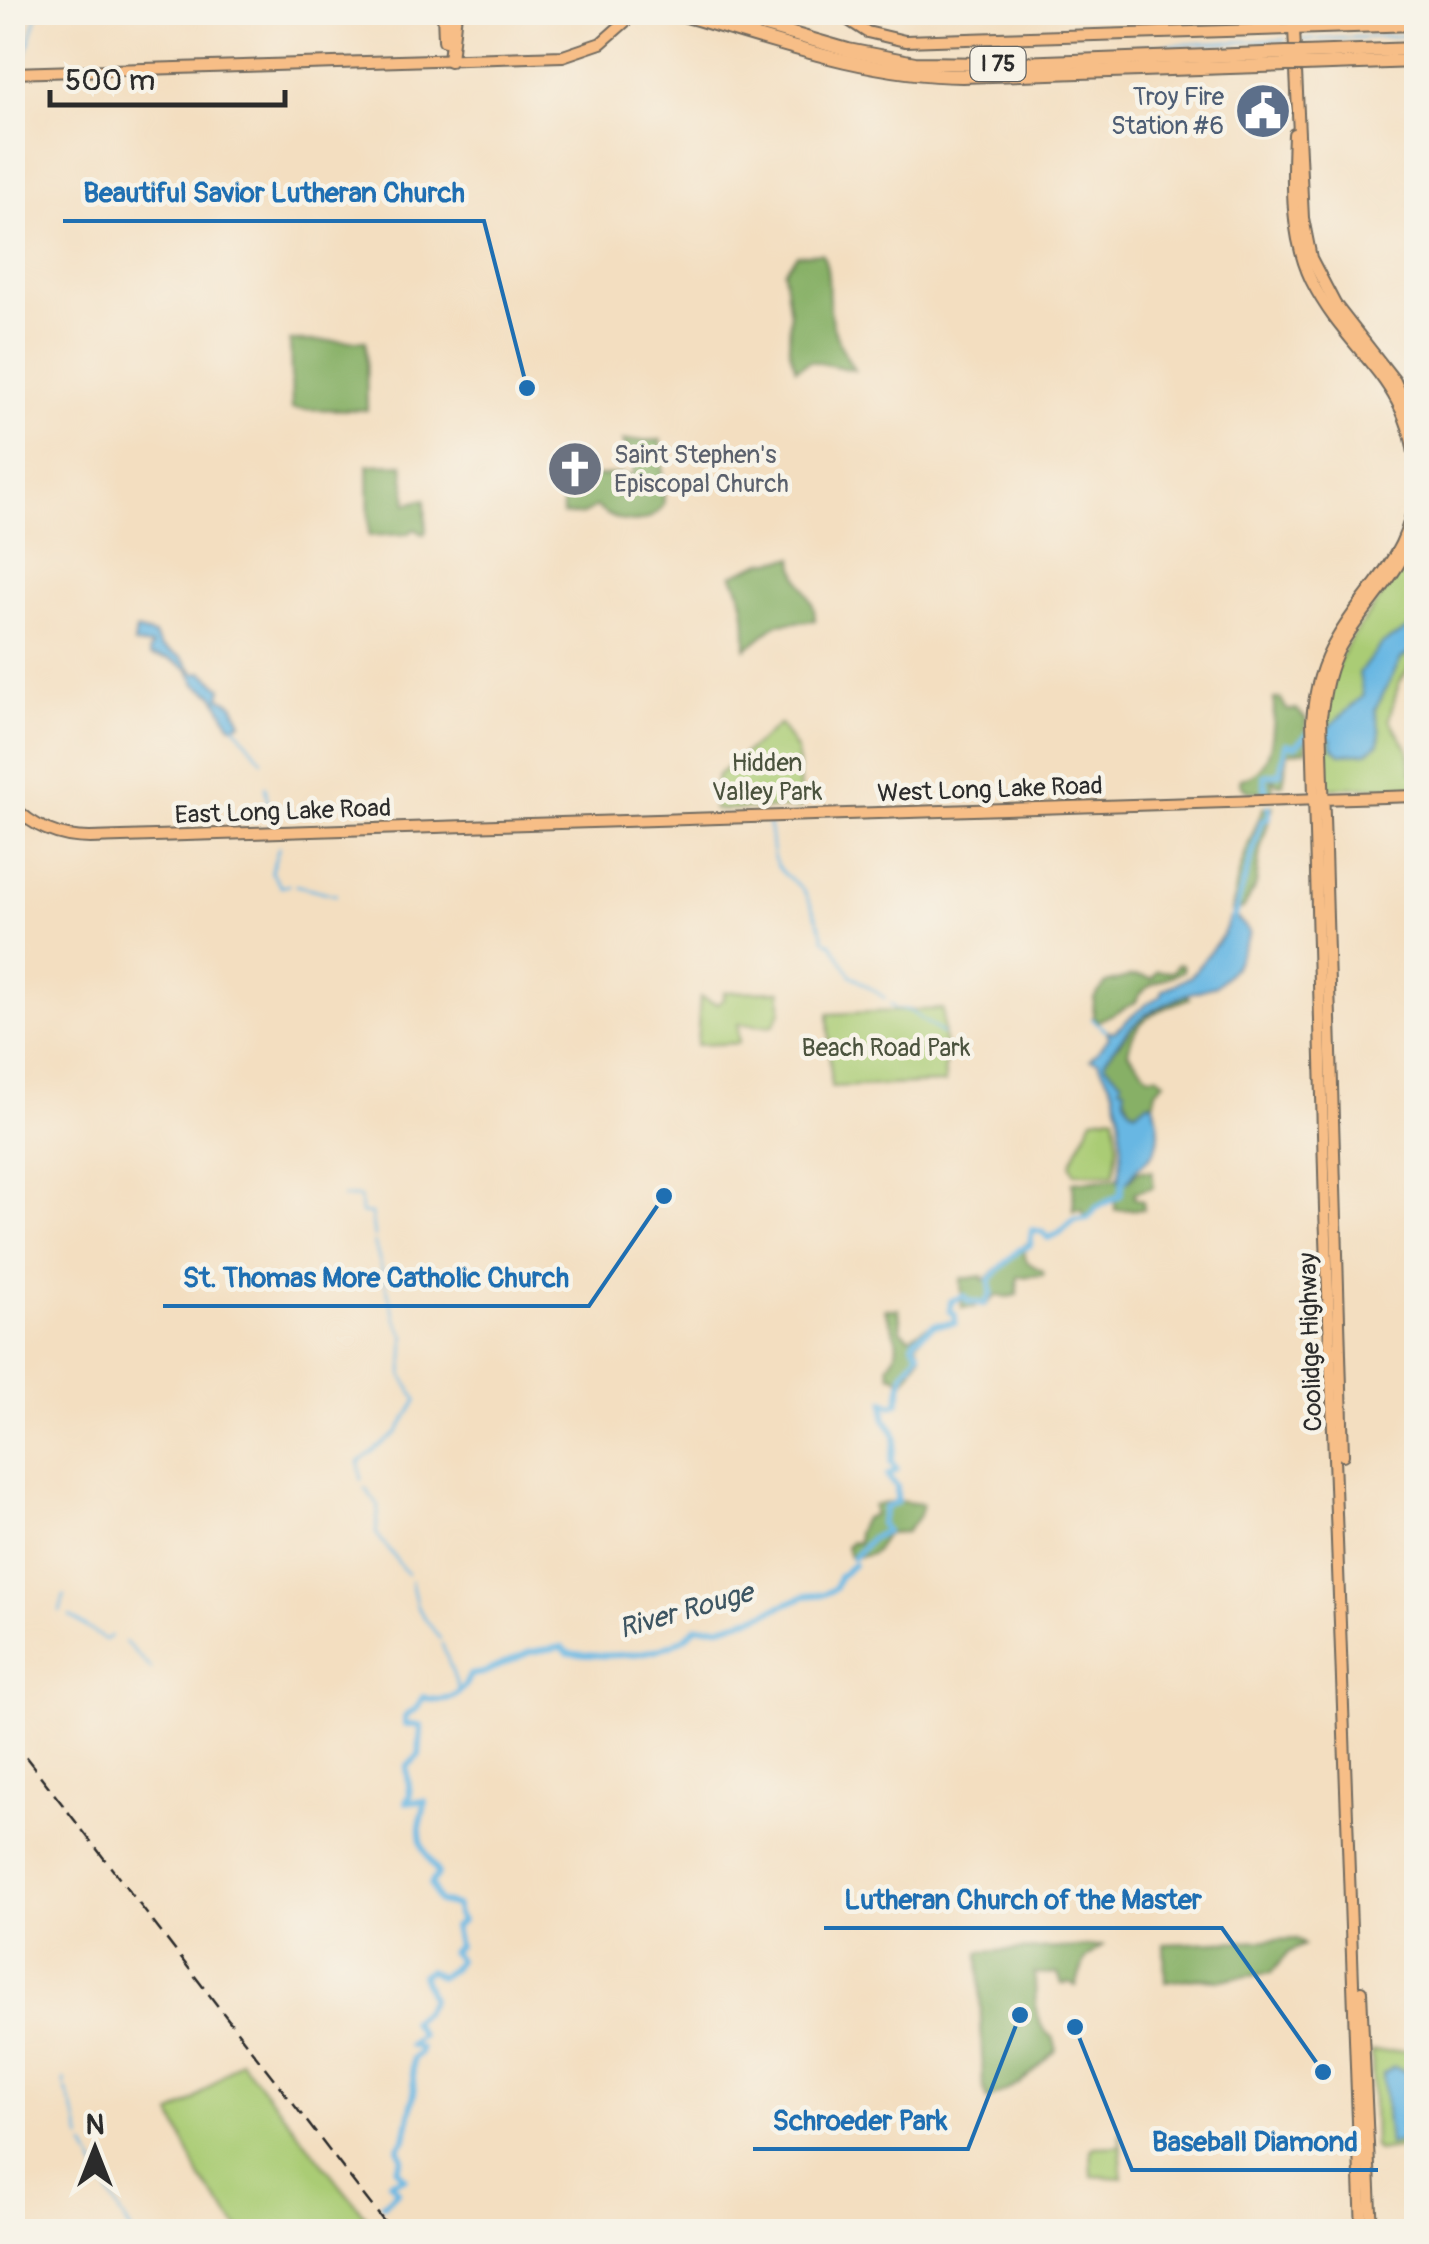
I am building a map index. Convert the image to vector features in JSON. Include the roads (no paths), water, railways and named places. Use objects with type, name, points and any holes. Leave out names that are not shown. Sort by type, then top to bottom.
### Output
[{"type":"highway","points":[[444,12],[448,60]]},
{"type":"highway","points":[[448,60],[455,12]]},
{"type":"highway","name":"I 75","points":[[673,12],[842,60],[913,74],[962,76],[1287,59]]},
{"type":"highway","name":"I 75","points":[[716,12],[848,50],[915,63],[1416,61]]},
{"type":"highway","name":"I 75","points":[[1303,59],[1416,49]]},
{"type":"main road","points":[[12,73],[566,55],[608,38],[636,12]]},
{"type":"main road","points":[[836,12],[868,32],[904,41],[1416,25]]},
{"type":"main road","name":"Coolidge Highway","points":[[1294,29],[1295,217],[1303,259],[1328,308],[1400,403],[1410,430],[1416,476],[1412,515],[1401,547],[1340,632],[1326,658],[1316,691],[1366,2213],[1362,2232]]},
{"type":"main road","name":"Coolidge Highway","points":[[1296,114],[1304,226],[1314,266],[1330,297],[1396,381],[1416,426]]},
{"type":"main road","name":"Coolidge Highway","points":[[1316,746],[1326,685],[1336,655],[1400,565],[1416,528]]},
{"type":"main road","name":"West Long Lake Road","points":[[564,824],[1416,796]]},
{"type":"main road","name":"East Long Lake Road","points":[[12,805],[44,828],[82,838],[564,824]]},
{"type":"main road","name":"Coolidge Highway","points":[[1366,2213],[1372,2232]]},
{"type":"water","points":[[1416,624],[1416,647],[1401,659],[1375,710],[1379,743],[1366,753],[1340,754],[1324,731],[1363,696],[1359,673],[1382,644]]},
{"type":"water","points":[[136,630],[154,635],[161,647],[222,688],[220,697],[233,704],[241,722],[230,724],[214,695],[196,684],[188,669],[170,659],[151,656],[152,646],[134,644]]},
{"type":"water","points":[[1230,918],[1238,919],[1250,933],[1235,966],[1216,986],[1187,994],[1147,1013],[1105,1060],[1122,1081],[1120,1086],[1125,1088],[1128,1105],[1136,1111],[1154,1103],[1159,1125],[1154,1152],[1127,1182],[1119,1181],[1119,1111],[1114,1091],[1098,1061],[1090,1059],[1109,1038],[1107,1031],[1114,1032],[1161,996],[1163,990],[1190,977],[1222,936]]},
{"type":"water","points":[[1394,2067],[1416,2075],[1416,2134],[1389,2145],[1383,2074]]},
{"type":"waterway","points":[[24,61],[38,12]]},
{"type":"waterway","points":[[1303,40],[1416,35]]},
{"type":"waterway","points":[[1053,54],[1285,40]]},
{"type":"waterway","points":[[12,96],[18,79]]},
{"type":"waterway","points":[[235,726],[262,760]]},
{"type":"waterway","name":"River Rouge","points":[[1266,794],[1264,776],[1280,773],[1286,744],[1295,746],[1308,734]]},
{"type":"waterway","points":[[265,786],[272,826]]},
{"type":"waterway","name":"River Rouge","points":[[1231,926],[1262,821],[1269,817],[1269,807]]},
{"type":"waterway","points":[[768,823],[777,866],[805,893],[824,939],[832,944],[851,975],[885,998]]},
{"type":"waterway","points":[[279,847],[271,871],[281,887],[289,885]]},
{"type":"waterway","points":[[296,885],[336,895]]},
{"type":"waterway","points":[[890,1004],[895,1009],[908,1010],[943,1034]]},
{"type":"waterway","points":[[1092,1019],[1106,1031]]},
{"type":"waterway","name":"River Rouge","points":[[853,1558],[871,1538],[886,1531],[880,1524],[885,1508],[897,1502],[897,1486],[887,1476],[897,1469],[891,1462],[896,1439],[885,1419],[885,1401],[898,1403],[904,1372],[919,1353],[913,1344],[915,1339],[934,1325],[955,1323],[951,1301],[964,1296],[968,1301],[985,1304],[991,1294],[990,1279],[1019,1250],[1030,1245],[1032,1230],[1043,1232],[1048,1238],[1074,1220],[1088,1218],[1096,1208],[1120,1195],[1124,1178]]},
{"type":"waterway","points":[[343,1197],[360,1197],[361,1213],[371,1214],[374,1237]]},
{"type":"waterway","points":[[361,1480],[359,1462],[397,1433],[417,1400],[403,1376],[405,1336],[395,1317],[374,1242]]},
{"type":"waterway","points":[[365,1488],[379,1506],[376,1533],[407,1574]]},
{"type":"waterway","name":"River Rouge","points":[[383,2205],[398,2191],[390,2182],[405,2178],[397,2169],[403,2158],[398,2148],[405,2139],[414,2094],[412,2059],[420,2052],[420,2048],[409,2045],[421,2035],[411,2021],[424,2012],[431,1999],[422,1975],[429,1970],[440,1977],[452,1969],[458,1960],[451,1952],[458,1946],[454,1927],[462,1921],[456,1906],[439,1902],[431,1884],[438,1874],[421,1840],[425,1801],[406,1802],[410,1795],[407,1767],[419,1755],[421,1729],[420,1725],[405,1725],[405,1717],[423,1697],[451,1697],[462,1689],[470,1675],[530,1652],[562,1647],[568,1653],[600,1655],[654,1650],[685,1637],[696,1627],[721,1626],[805,1596],[825,1594],[835,1588],[839,1577],[853,1565]]},
{"type":"waterway","points":[[411,1581],[417,1607],[440,1639]]},
{"type":"waterway","points":[[60,1612],[64,1596]]},
{"type":"waterway","points":[[70,1616],[105,1640],[111,1636]]},
{"type":"waterway","points":[[125,1642],[151,1669]]},
{"type":"waterway","points":[[442,1644],[460,1693]]},
{"type":"waterway","points":[[64,2080],[65,2085]]},
{"type":"waterway","points":[[66,2089],[71,2103]]},
{"type":"waterway","points":[[72,2106],[77,2122]]},
{"type":"waterway","points":[[78,2125],[82,2140]]},
{"type":"waterway","points":[[85,2146],[96,2168]]},
{"type":"waterway","points":[[97,2171],[105,2188]]},
{"type":"waterway","points":[[108,2192],[121,2215]]},
{"type":"waterway","points":[[123,2217],[132,2232]]},
{"type":"railway","points":[[12,1739],[392,2232]]},
{"type":"place","name":"Troy Fire Station #6","points":[[1263,111]]},
{"type":"place","name":"Beautiful Savior Lutheran Church","points":[[527,388]]},
{"type":"place","name":"Saint Stephen's Episcopal Church","points":[[575,469]]},
{"type":"place","name":"St. Thomas More Catholic Church","points":[[664,1196]]},
{"type":"place","name":"Schroeder Park","points":[[1020,2015]]},
{"type":"place","name":"Baseball Diamond","points":[[1075,2027]]},
{"type":"place","name":"Lutheran Church of the Master","points":[[1323,2072]]},
{"type":"park label","name":"Hidden Valley Park","points":[[767,778]]},
{"type":"park label","name":"Beach Road Park","points":[[886,1048]]}]
